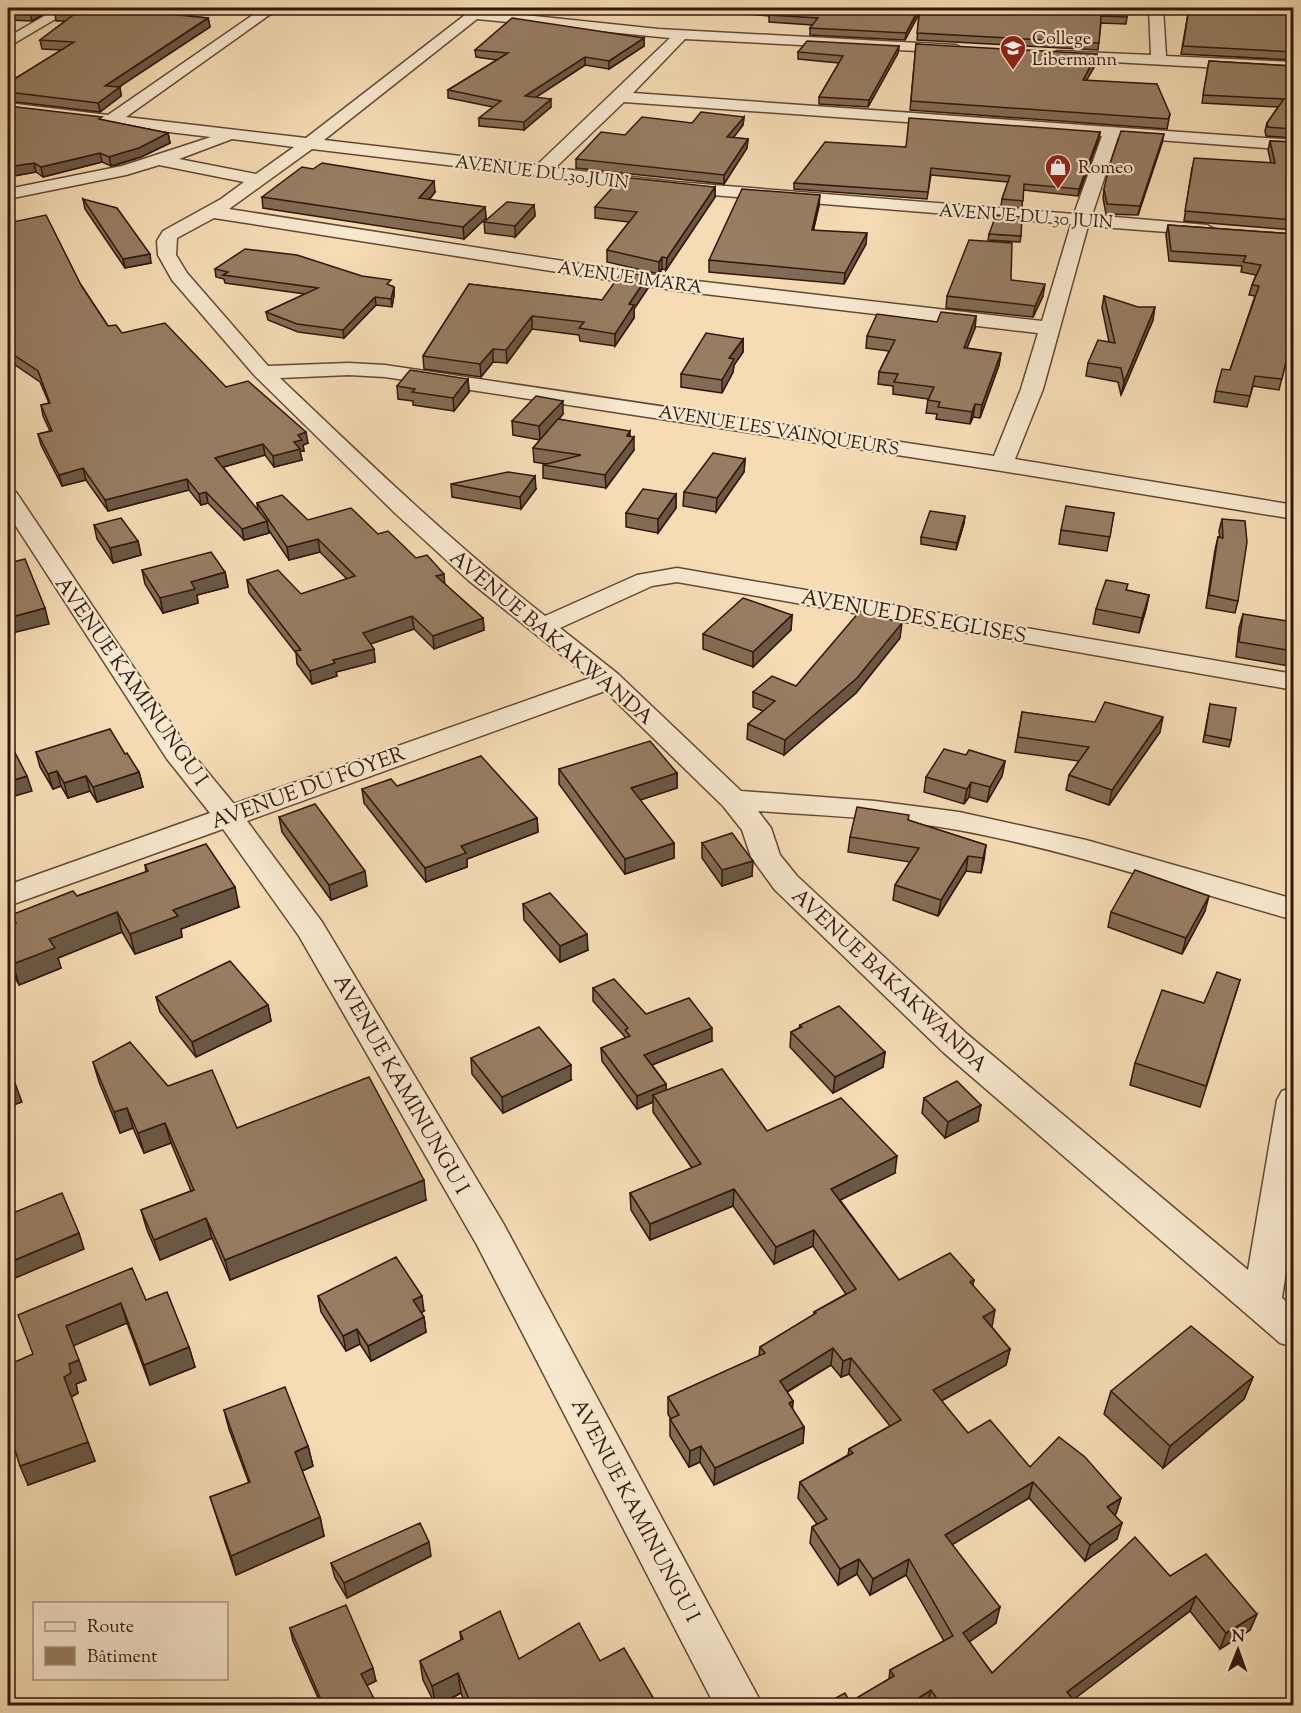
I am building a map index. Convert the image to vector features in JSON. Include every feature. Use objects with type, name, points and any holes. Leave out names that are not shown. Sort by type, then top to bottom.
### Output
[{"type":"street","points":[[8,43],[67,8]]},
{"type":"street","points":[[111,120],[272,8]]},
{"type":"street","points":[[1156,8],[1159,61]]},
{"type":"street","points":[[309,143],[478,11],[682,34],[967,49]]},
{"type":"street","points":[[540,172],[620,97],[682,34]]},
{"type":"street","points":[[1045,55],[1293,67]]},
{"type":"street","points":[[620,97],[1293,145]]},
{"type":"street","name":"AVENUE DU 30 JUIN","points":[[8,108],[540,172],[786,197],[1226,232]]},
{"type":"street","points":[[1002,464],[1032,389],[1081,220],[1112,132]]},
{"type":"street","points":[[8,194],[126,170],[232,135]]},
{"type":"street","name":"AVENUE BAKAKWANDA","points":[[309,143],[212,212],[169,235],[166,241],[168,255],[179,276],[202,306],[262,372],[404,509],[477,575],[609,680],[733,800],[756,828],[774,871],[955,1043],[1262,1302],[1293,1331]]},
{"type":"street","points":[[160,160],[258,180]]},
{"type":"street","name":"AVENUE IMARA","points":[[212,212],[679,285],[1050,328]]},
{"type":"street","name":"AVENUE LES VAINQUEURS","points":[[262,372],[349,369],[385,371],[1002,464],[1293,512]]},
{"type":"street","name":"AVENUE KAMINUNGU I","points":[[8,497],[177,753],[228,816],[311,930],[490,1234],[740,1706]]},
{"type":"street","name":"AVENUE DES EGLISES","points":[[542,627],[646,580],[677,575],[1293,682]]},
{"type":"street","name":"AVENUE DU FOYER","points":[[8,896],[609,680]]},
{"type":"street","points":[[733,800],[868,810],[958,821],[1137,862],[1293,910]]},
{"type":"street","points":[[1262,1302],[1293,1100]]},
{"type":"building","points":[[8,8],[39,8],[30,12],[8,12]]},
{"type":"building","points":[[64,8],[178,8],[168,14],[208,18],[105,86],[120,87],[98,103],[8,92],[8,83],[74,42],[40,40],[76,13],[55,13]]},
{"type":"building","points":[[752,8],[919,8],[906,33],[810,28],[818,18],[769,15],[772,9]]},
{"type":"building","points":[[920,8],[1040,10],[1038,8],[1124,8],[1127,17],[1101,16],[1099,43],[917,33]]},
{"type":"building","points":[[1189,8],[1293,8],[1293,52],[1183,46]]},
{"type":"building","points":[[512,18],[644,38],[609,61],[585,57],[525,96],[551,99],[524,122],[479,118],[501,101],[448,90],[508,53],[475,50]]},
{"type":"building","points":[[807,41],[899,46],[869,100],[819,97],[843,56],[798,52]]},
{"type":"building","points":[[916,44],[1097,54],[1083,80],[1157,84],[1170,114],[1168,119],[911,101]]},
{"type":"building","points":[[1209,61],[1293,66],[1293,129],[1268,127],[1267,123],[1284,99],[1203,95]]},
{"type":"building","points":[[8,106],[102,117],[99,119],[168,133],[139,148],[109,157],[100,153],[41,167],[34,163],[8,167]]},
{"type":"building","points":[[701,112],[744,117],[727,137],[748,139],[724,175],[576,159],[601,132],[625,135],[642,117],[692,123]]},
{"type":"building","points":[[909,118],[1100,132],[1079,189],[1024,184],[1023,201],[1002,199],[1010,176],[931,168],[928,192],[794,183],[825,142],[906,147]]},
{"type":"building","points":[[1121,131],[1164,134],[1140,206],[1107,204],[1104,189]]},
{"type":"building","points":[[1270,141],[1293,142],[1293,220],[1185,211],[1194,158],[1275,163]]},
{"type":"building","points":[[322,163],[434,181],[419,198],[485,207],[463,227],[262,197],[302,167],[313,169]]},
{"type":"building","points":[[622,177],[715,187],[667,258],[662,257],[659,262],[607,250],[637,212],[595,207]]},
{"type":"building","points":[[742,189],[820,195],[812,230],[867,233],[845,273],[709,260]]},
{"type":"building","points":[[83,199],[117,208],[150,254],[123,259]]},
{"type":"building","points":[[507,202],[534,205],[515,226],[484,222]]},
{"type":"building","points":[[46,215],[81,285],[108,326],[116,325],[122,333],[165,323],[226,387],[248,381],[306,432],[298,435],[302,440],[294,442],[300,449],[273,456],[263,444],[215,458],[267,521],[242,529],[206,492],[199,494],[187,479],[105,500],[83,468],[59,475],[38,434],[52,431],[41,405],[50,403],[38,371],[8,351],[8,223]]},
{"type":"building","points":[[996,215],[1022,217],[1021,236],[989,234]]},
{"type":"building","points":[[1168,225],[1293,234],[1293,332],[1282,379],[1255,376],[1250,396],[1216,391],[1222,369],[1230,370],[1259,286],[1252,285],[1261,265],[1243,262],[1246,256],[1171,251]]},
{"type":"building","points":[[969,240],[1012,243],[1011,280],[1045,284],[1035,306],[947,296]]},
{"type":"building","points":[[245,249],[297,255],[362,276],[391,280],[387,284],[394,287],[391,299],[375,297],[343,330],[297,324],[266,312],[318,288],[223,275],[228,272],[215,269]]},
{"type":"building","points":[[622,272],[648,276],[629,304],[634,305],[615,334],[579,328],[584,322],[532,316],[506,350],[493,349],[480,364],[423,356],[469,284],[602,300]]},
{"type":"building","points":[[1104,296],[1138,307],[1155,307],[1124,382],[1121,368],[1088,363],[1098,340],[1115,343]]},
{"type":"building","points":[[941,312],[976,316],[964,348],[1001,353],[982,405],[975,404],[972,412],[938,407],[940,402],[928,400],[934,387],[894,382],[898,374],[879,372],[895,340],[867,336],[877,314],[937,322]]},
{"type":"building","points":[[706,333],[743,339],[729,358],[734,359],[722,380],[681,374]]},
{"type":"building","points":[[410,370],[468,379],[453,398],[412,392],[415,389],[397,386]]},
{"type":"building","points":[[536,396],[563,401],[539,426],[512,421]]},
{"type":"building","points":[[558,419],[630,431],[627,436],[634,437],[605,475],[543,465],[581,455],[533,448]]},
{"type":"building","points":[[713,453],[745,459],[717,498],[684,492]]},
{"type":"building","points":[[508,472],[535,476],[520,497],[451,484]]},
{"type":"building","points":[[643,489],[676,494],[658,519],[626,513]]},
{"type":"building","points":[[282,495],[308,520],[351,508],[378,534],[388,531],[416,558],[427,555],[444,574],[436,576],[483,618],[433,636],[412,616],[363,633],[374,649],[333,660],[335,663],[310,671],[295,651],[301,650],[247,580],[278,570],[301,594],[355,576],[318,539],[287,547],[257,503]]},
{"type":"building","points":[[1066,506],[1114,513],[1110,537],[1061,530]]},
{"type":"building","points":[[930,511],[965,516],[957,543],[921,537]]},
{"type":"building","points":[[121,518],[138,541],[110,548],[94,525]]},
{"type":"building","points":[[1222,519],[1245,521],[1247,542],[1238,601],[1209,595],[1218,537],[1223,538]]},
{"type":"building","points":[[8,550],[13,562],[25,559],[45,608],[8,618]]},
{"type":"building","points":[[211,552],[225,572],[191,582],[195,589],[160,598],[142,570]]},
{"type":"building","points":[[1106,580],[1128,584],[1126,590],[1149,595],[1142,618],[1096,609]]},
{"type":"building","points":[[743,598],[792,615],[753,652],[703,634]]},
{"type":"building","points":[[860,611],[902,623],[857,678],[785,740],[748,724],[775,701],[753,692],[772,676],[796,686]]},
{"type":"building","points":[[1243,614],[1293,622],[1293,651],[1239,642]]},
{"type":"building","points":[[1105,702],[1163,717],[1112,790],[1069,775],[1089,747],[1018,737],[1022,712],[1095,722]]},
{"type":"building","points":[[1210,704],[1236,708],[1231,740],[1205,735]]},
{"type":"building","points":[[110,729],[139,772],[93,787],[86,776],[64,783],[57,771],[48,774],[36,752]]},
{"type":"building","points":[[8,739],[27,776],[8,782]]},
{"type":"building","points":[[650,741],[677,773],[631,788],[674,843],[625,859],[559,769]]},
{"type":"building","points":[[944,749],[966,755],[969,750],[1005,761],[990,787],[971,782],[967,789],[926,777]]},
{"type":"building","points":[[481,756],[537,818],[461,846],[466,853],[425,868],[362,789],[391,779],[397,786]]},
{"type":"building","points":[[315,804],[365,871],[329,885],[279,817]]},
{"type":"building","points":[[857,807],[909,815],[908,820],[986,845],[983,858],[968,856],[941,900],[895,885],[919,848],[850,837]]},
{"type":"building","points":[[732,833],[753,861],[722,870],[702,843]]},
{"type":"building","points":[[206,844],[235,887],[173,910],[178,916],[130,934],[117,912],[49,939],[55,948],[13,964],[8,955],[8,926],[16,923],[11,915],[73,891],[77,896],[148,871],[145,865]]},
{"type":"building","points":[[1135,870],[1209,896],[1186,938],[1111,912]]},
{"type":"building","points":[[550,893],[587,934],[560,946],[523,904]]},
{"type":"building","points":[[230,961],[268,1005],[192,1042],[156,997]]},
{"type":"building","points":[[1217,972],[1240,980],[1206,1086],[1135,1063],[1162,990],[1204,1003]]},
{"type":"building","points":[[614,979],[646,1014],[689,998],[712,1028],[644,1055],[666,1084],[637,1096],[601,1048],[630,1036],[625,1030],[628,1028],[593,988]]},
{"type":"building","points":[[839,1006],[885,1052],[835,1077],[791,1032],[802,1027],[800,1025]]},
{"type":"building","points":[[539,1027],[571,1065],[502,1097],[471,1058]]},
{"type":"building","points":[[130,1042],[168,1086],[212,1070],[237,1128],[369,1077],[424,1180],[225,1260],[206,1218],[154,1240],[141,1210],[194,1190],[165,1123],[138,1133],[127,1108],[114,1112],[93,1062]]},
{"type":"building","points":[[8,1065],[16,1086],[8,1090]]},
{"type":"building","points":[[722,1069],[767,1131],[841,1098],[897,1156],[831,1189],[899,1280],[950,1253],[974,1280],[970,1282],[995,1310],[983,1317],[1010,1349],[933,1390],[968,1433],[990,1420],[1030,1467],[1059,1437],[1085,1457],[1121,1498],[1107,1507],[1122,1523],[1090,1545],[1033,1482],[945,1535],[1000,1607],[963,1633],[992,1673],[1135,1537],[1170,1576],[1206,1554],[1257,1614],[1226,1633],[1196,1596],[1067,1692],[1078,1706],[942,1706],[931,1690],[906,1706],[821,1706],[845,1693],[850,1702],[894,1676],[890,1670],[953,1636],[909,1559],[873,1579],[859,1559],[840,1569],[812,1527],[827,1519],[800,1482],[853,1453],[849,1449],[901,1420],[851,1358],[843,1361],[833,1348],[780,1381],[793,1401],[789,1403],[804,1427],[715,1468],[701,1446],[690,1451],[670,1419],[679,1415],[668,1397],[765,1353],[760,1347],[816,1313],[814,1312],[856,1289],[814,1230],[776,1247],[734,1189],[650,1224],[630,1193],[701,1164],[653,1095]]},
{"type":"building","points":[[957,1081],[981,1105],[948,1122],[924,1098]]},
{"type":"building","points":[[62,1193],[79,1233],[8,1263],[8,1215]]},
{"type":"building","points":[[396,1257],[422,1296],[413,1300],[424,1317],[368,1346],[357,1329],[343,1336],[318,1296]]},
{"type":"building","points":[[132,1268],[146,1300],[167,1292],[189,1347],[144,1365],[121,1303],[66,1326],[79,1360],[69,1364],[71,1373],[64,1377],[88,1442],[20,1466],[8,1428],[8,1365],[33,1354],[18,1315]]},
{"type":"building","points":[[1191,1326],[1253,1377],[1170,1446],[1111,1391]]},
{"type":"building","points":[[285,1387],[308,1446],[295,1452],[320,1517],[231,1556],[210,1497],[250,1482],[224,1410]]},
{"type":"building","points":[[420,1523],[429,1542],[344,1583],[331,1563]]},
{"type":"building","points":[[346,1605],[373,1668],[361,1674],[378,1706],[309,1706],[321,1700],[290,1628]]},
{"type":"building","points":[[500,1611],[519,1659],[579,1623],[600,1661],[624,1648],[658,1706],[472,1706],[458,1673],[432,1686],[420,1661],[463,1639],[460,1632]]},
{"type":"building","points":[[1202,1700],[1206,1706],[1192,1706]]},
{"type":"place","name":"College Libermann","points":[[1013,71]]},
{"type":"place","name":"Romeo","points":[[1058,190]]}]
